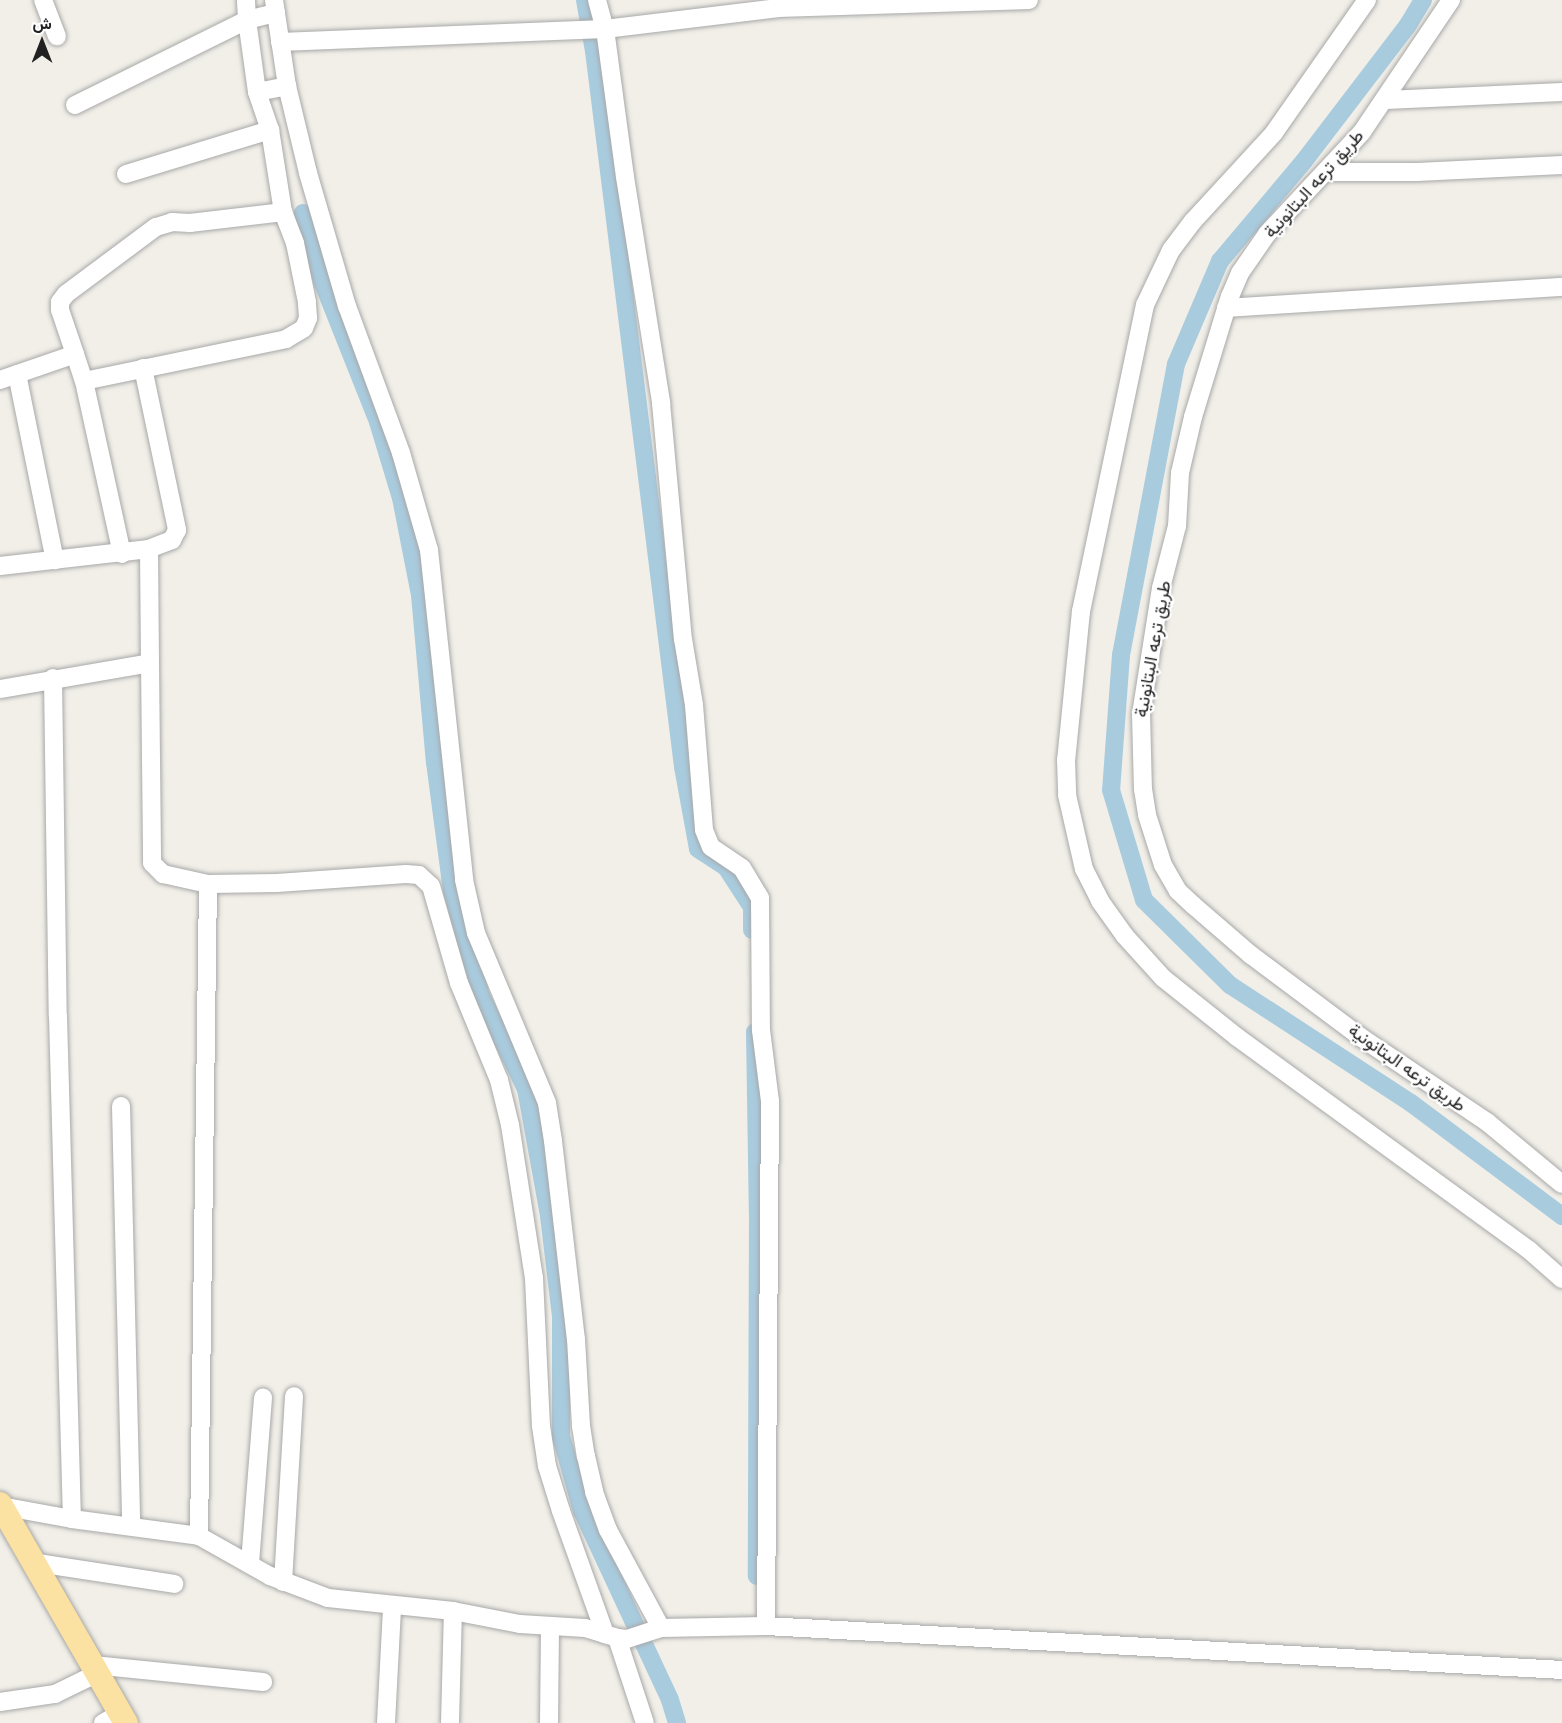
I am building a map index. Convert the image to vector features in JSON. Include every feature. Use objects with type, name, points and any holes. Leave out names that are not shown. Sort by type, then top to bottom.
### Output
[{"type":"main road","points":[[0,1505],[95,1669],[116,1720]]},
{"type":"street","points":[[43,0],[57,36]]},
{"type":"street","points":[[84,381],[286,339],[304,328],[308,318],[307,302],[295,243],[283,212],[272,158],[270,130],[258,92],[246,0]]},
{"type":"street","points":[[597,0],[596,29],[625,177],[661,402],[683,639],[694,705],[704,830],[711,848],[742,868],[760,898],[761,1030],[770,1101],[766,1626]]},
{"type":"street","points":[[280,42],[596,29],[779,8],[1029,0]]},
{"type":"street","points":[[1365,0],[1274,133],[1193,221],[1171,250],[1145,305],[1081,611],[1066,760],[1067,795],[1084,869],[1100,901],[1125,936],[1163,978],[1237,1036],[1520,1243],[1562,1279]]},
{"type":"street","name":"طريق ترعه البتانونية","points":[[1451,0],[1386,100],[1350,147],[1254,252],[1240,273],[1226,308],[1186,443],[1180,473],[1177,526],[1161,588],[1140,714],[1143,789],[1147,815],[1158,852],[1178,891],[1235,943],[1362,1038],[1487,1122],[1562,1184]]},
{"type":"street","points":[[75,105],[275,6],[287,86],[308,173],[347,306],[401,453],[429,550],[464,880],[476,933],[547,1103],[576,1339],[581,1426],[594,1492],[608,1530],[655,1629]]},
{"type":"street","points":[[258,92],[287,86]]},
{"type":"street","points":[[1386,100],[1562,93]]},
{"type":"street","points":[[126,174],[270,130]]},
{"type":"street","points":[[1326,172],[1417,172],[1562,165]]},
{"type":"street","points":[[122,554],[84,381],[60,310],[60,302],[66,294],[156,227],[171,222],[190,223],[283,212]]},
{"type":"street","points":[[1226,308],[1562,287]]},
{"type":"street","points":[[55,560],[9,377],[75,354]]},
{"type":"street","points":[[0,566],[122,554],[148,549],[172,540],[177,530],[143,368]]},
{"type":"street","points":[[148,549],[152,863],[163,874],[208,884],[277,883],[419,874],[431,886],[459,983],[499,1080],[510,1125],[534,1278],[541,1426],[547,1466],[561,1512],[616,1637],[645,1723]]},
{"type":"street","points":[[0,689],[150,663]]},
{"type":"street","points":[[53,678],[58,1016],[72,1519]]},
{"type":"street","points":[[199,1536],[208,884]]},
{"type":"street","points":[[121,1106],[131,1526]]},
{"type":"street","points":[[283,1582],[294,1396]]},
{"type":"street","points":[[249,1563],[263,1398]]},
{"type":"street","points":[[0,1505],[72,1519],[199,1536],[283,1582],[328,1598],[392,1607],[453,1611],[498,1621],[585,1628],[616,1637],[655,1629],[766,1626],[1562,1670]]},
{"type":"street","points":[[31,1562],[174,1584]]},
{"type":"street","points":[[386,1723],[392,1607]]},
{"type":"street","points":[[450,1723],[453,1611]]},
{"type":"street","points":[[549,1723],[550,1626]]},
{"type":"street","points":[[0,1702],[55,1694],[95,1669],[263,1682]]},
{"type":"waterway","points":[[585,0],[594,51],[683,767],[698,849],[726,867],[752,907],[752,930]]},
{"type":"waterway","points":[[1423,0],[1408,25],[1304,161],[1220,261],[1176,364],[1121,655],[1111,790],[1144,900],[1230,985],[1411,1103],[1562,1216]]},
{"type":"waterway","points":[[303,213],[322,281],[378,422],[401,498],[420,595],[435,762],[452,891],[481,996],[526,1089],[549,1216],[561,1316],[561,1436],[582,1511],[670,1700],[677,1723]]},
{"type":"waterway","points":[[755,1032],[758,1214],[757,1576]]}]
